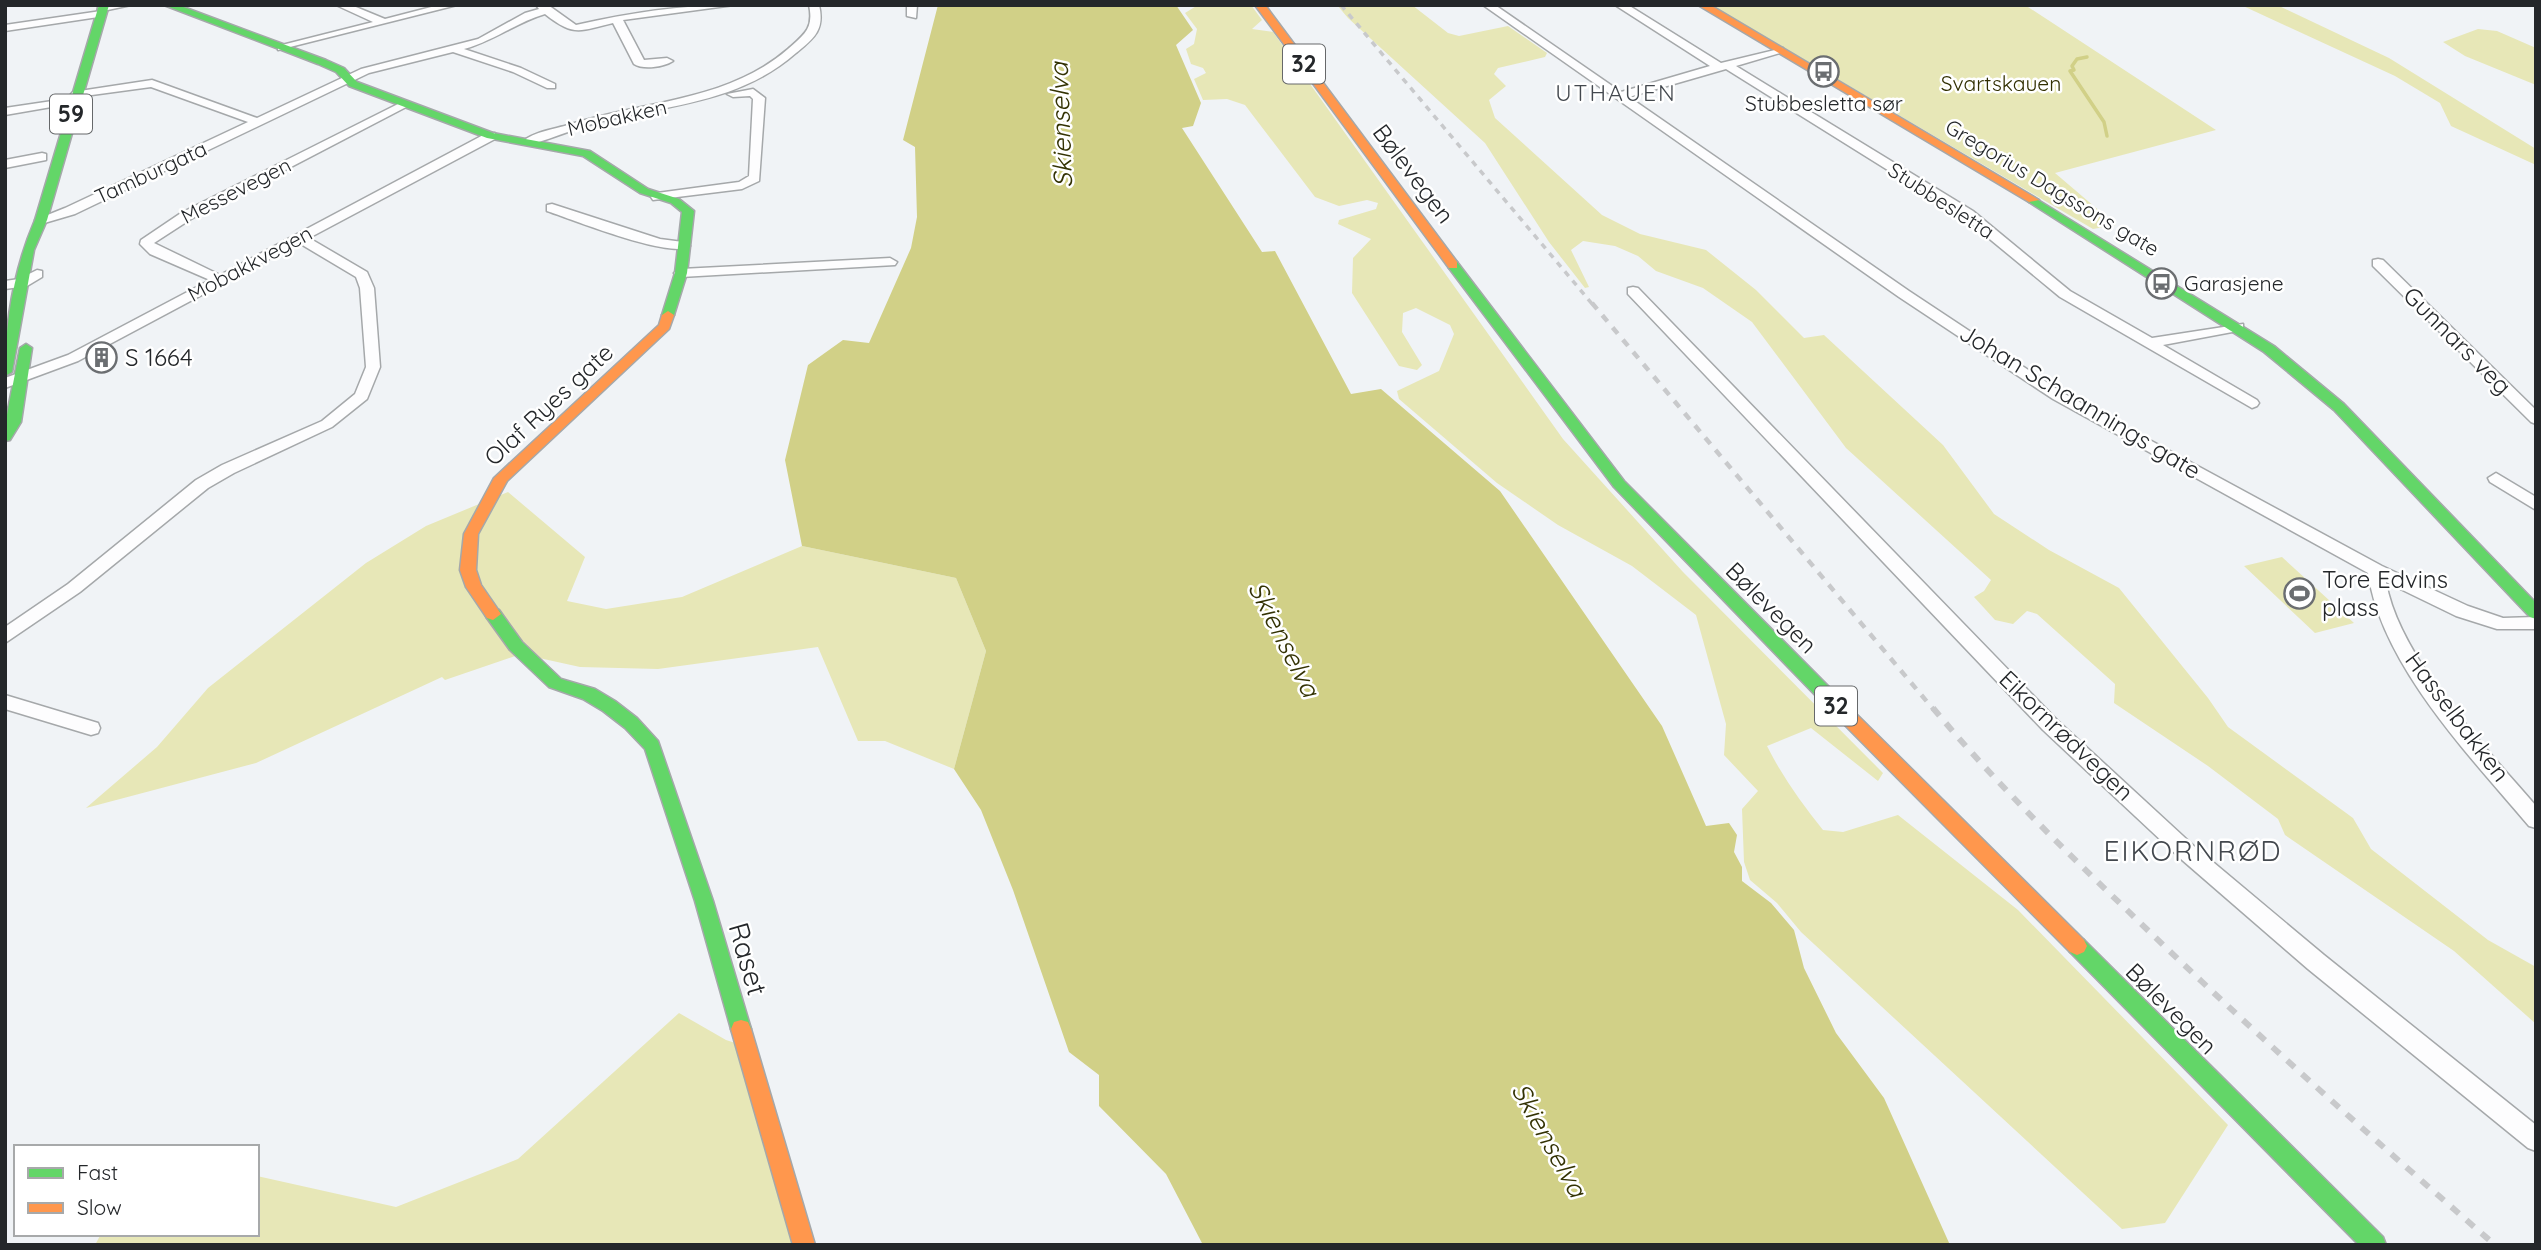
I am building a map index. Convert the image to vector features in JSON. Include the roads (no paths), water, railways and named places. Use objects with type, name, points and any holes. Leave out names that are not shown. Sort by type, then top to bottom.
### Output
[{"type":"street","points":[[5,28],[126,5]]},
{"type":"street","name":"Olaf Ryes gate","points":[[169,5],[322,62],[349,78],[354,84],[491,136],[529,141],[593,156],[657,197],[675,201],[688,211],[681,273],[665,326],[501,478],[480,513],[469,544],[468,570],[474,587],[516,646],[555,683],[589,694],[609,706]]},
{"type":"street","points":[[341,5],[383,22]]},
{"type":"street","points":[[282,48],[452,5]]},
{"type":"street","points":[[544,8],[572,27],[675,8],[729,5]]},
{"type":"street","name":"Mobakken","points":[[705,97],[751,80],[804,43],[817,26],[814,5]]},
{"type":"street","name":"Bølevegen","points":[[1260,5],[1571,424],[1619,484],[1827,698],[2375,1245]]},
{"type":"street","name":"Johan Schaannings gate","points":[[1488,5],[2012,367],[2376,570],[2487,621],[2503,625],[2536,623]]},
{"type":"street","name":"Stubbesletta","points":[[1620,5],[1968,214],[1991,230],[2047,282],[2252,403]]},
{"type":"street","name":"Gregorius Dagssons gate","points":[[1703,5],[2098,239],[2238,327],[2339,407],[2536,612]]},
{"type":"street","name":"Tamburgata","points":[[41,222],[71,211],[365,71],[457,50],[482,41],[544,8]]},
{"type":"street","name":"59","points":[[5,437],[13,422],[13,375],[22,279],[102,9]]},
{"type":"street","points":[[616,18],[640,64],[667,61]]},
{"type":"street","points":[[457,50],[517,70],[551,86]]},
{"type":"street","points":[[1618,97],[1779,50]]},
{"type":"street","name":"Tamburgata","points":[[77,94],[152,83],[258,122]]},
{"type":"street","name":"Mobakken","points":[[529,141],[606,116],[705,97],[757,93],[755,178],[747,184],[657,197]]},
{"type":"street","points":[[5,112],[59,103]]},
{"type":"street","name":"Messevegen","points":[[220,280],[155,251],[147,244],[148,240],[186,216],[404,105]]},
{"type":"street","name":"Mobakkvegen","points":[[5,383],[13,375],[73,358],[491,136]]},
{"type":"street","points":[[5,164],[43,157]]},
{"type":"street","points":[[552,208],[658,243],[683,246]]},
{"type":"street","points":[[5,636],[74,588],[202,484],[228,469],[327,424],[362,396],[373,367],[367,288],[362,275],[300,238]]},
{"type":"street","points":[[681,273],[790,265],[890,262]]},
{"type":"street","name":"Gunnars veg","points":[[2378,263],[2536,419]]},
{"type":"street","points":[[5,278],[22,279]]},
{"type":"street","name":"Eikornrødvegen","points":[[1633,291],[2050,725],[2188,853],[2316,962],[2536,1140]]},
{"type":"street","points":[[2150,343],[2238,327]]},
{"type":"street","points":[[2497,478],[2536,505]]},
{"type":"street","name":"Hasselbakken","points":[[2376,570],[2376,584],[2388,618],[2422,676],[2453,720],[2536,820]]},
{"type":"street","points":[[5,702],[91,728]]},
{"type":"street","name":"Raset","points":[[609,706],[645,736],[661,767],[704,901],[804,1245]]},
{"type":"water","name":"Skienselva","points":[[938,5],[1176,5],[1193,30],[1176,45],[1201,103],[1193,126],[1182,128],[1262,252],[1275,251],[1351,394],[1381,389],[1500,491],[1662,726],[1706,826],[1729,823],[1737,835],[1734,852],[1742,867],[1742,881],[1771,903],[1794,930],[1804,968],[1836,1033],[1884,1098],[1950,1245],[1203,1245],[1166,1174],[1099,1106],[1099,1075],[1069,1052],[1013,890],[981,810],[954,769],[986,651],[956,578],[802,546],[785,460],[808,365],[843,340],[869,343],[911,248],[917,217],[915,147],[903,140]]},
{"type":"waterway","points":[[2087,57],[2077,59],[2072,66],[2074,70],[2070,71],[2104,122],[2107,136]]},
{"type":"railway","points":[[1341,5],[1593,305]]},
{"type":"railway","points":[[1592,303],[1934,710]]},
{"type":"railway","points":[[1933,708],[2027,812],[2217,996],[2495,1245]]},
{"type":"place","name":"Stubbesletta sør","points":[[1824,72]]},
{"type":"place","name":"Garasjene","points":[[2161,284]]},
{"type":"place","name":"S 1664","points":[[102,358]]},
{"type":"place","name":"Tore Edvins plass","points":[[2299,594]]},
{"type":"district","name":"UTHAUEN","points":[[1616,93]]},
{"type":"district","name":"EIKORNRØD","points":[[2193,851]]},
{"type":"park label","name":"Svartskauen","points":[[2001,84]]}]
